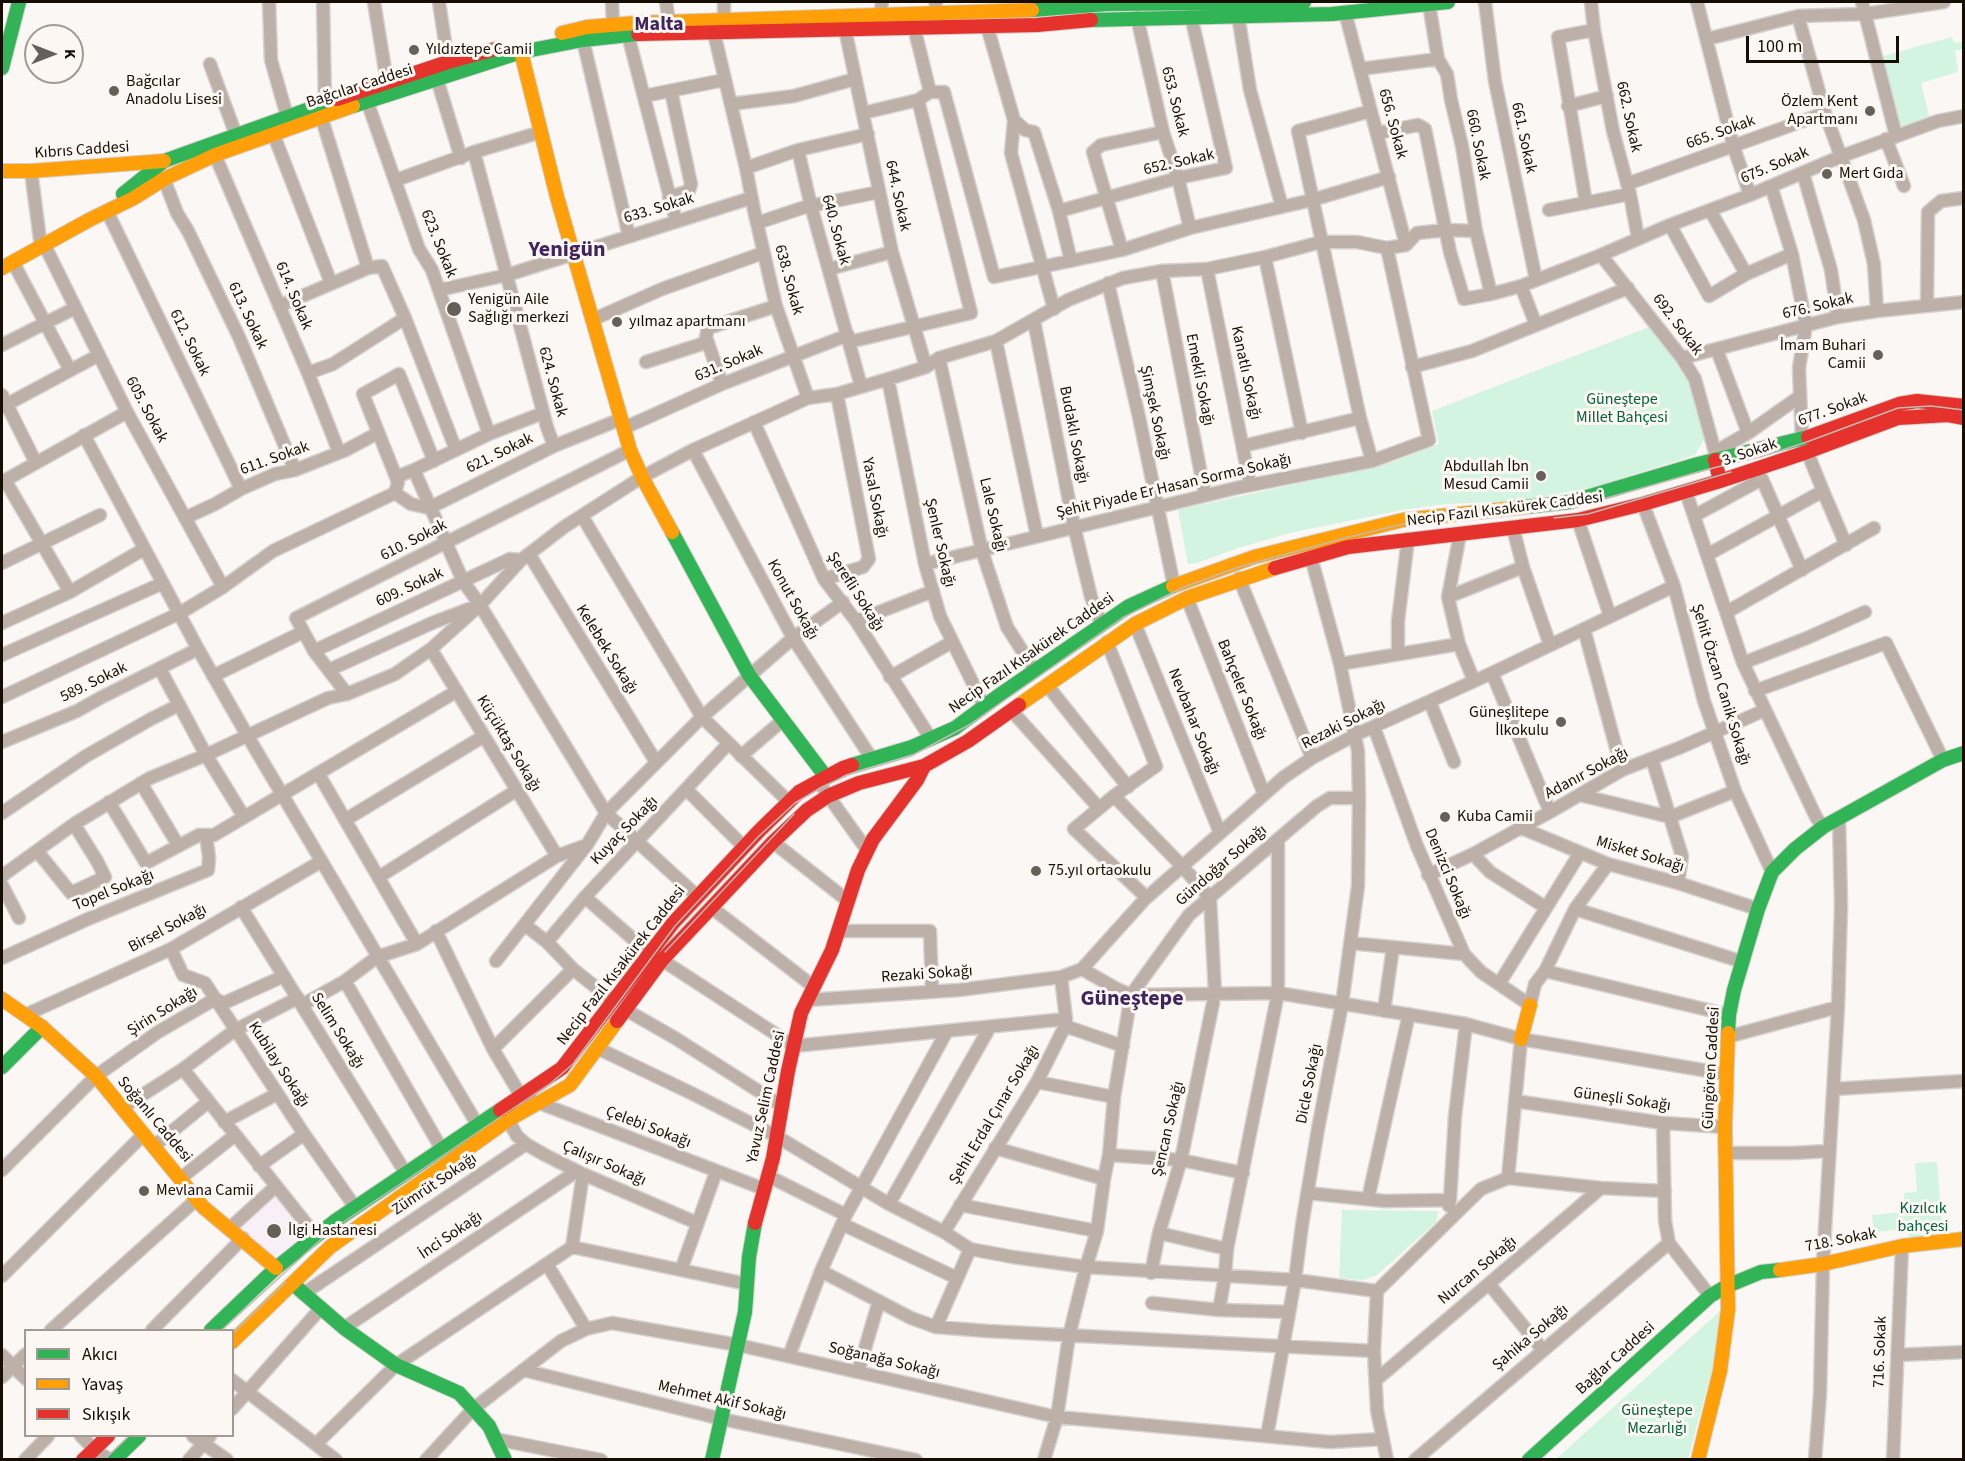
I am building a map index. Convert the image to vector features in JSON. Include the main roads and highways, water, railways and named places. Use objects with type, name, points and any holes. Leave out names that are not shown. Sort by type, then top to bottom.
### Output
[{"type":"main road","points":[[2,68],[19,2]]},
{"type":"main road","points":[[807,24],[810,2]]},
{"type":"main road","name":"Bağcılar Caddesi","points":[[7,265],[134,198],[164,179],[387,82],[448,62],[587,27],[724,20],[807,24],[845,29],[914,27],[988,13],[1107,4],[1304,2]]},
{"type":"main road","name":"Bağcılar Caddesi","points":[[89,220],[164,160],[287,116],[367,101],[521,52],[583,40],[628,35],[714,33],[807,24],[881,9],[936,8],[988,13],[1037,25],[1112,18],[1345,12],[1448,2]]},
{"type":"main road","points":[[521,52],[557,196],[630,450],[642,477],[749,675],[783,720],[822,779]]},
{"type":"main road","name":"Kıbrıs Caddesi","points":[[2,171],[32,171],[164,160]]},
{"type":"main road","name":"677. Sokak","points":[[1715,456],[1804,445],[1899,404],[1917,401],[1964,406]]},
{"type":"main road","name":"3. Sokak","points":[[1720,481],[1804,445],[1898,418],[1948,415],[1964,418]]},
{"type":"main road","points":[[1715,456],[1720,481]]},
{"type":"main road","name":"Necip Fazıl Kısakürek Caddesi","points":[[212,1329],[276,1268],[316,1236],[405,1172],[562,1068],[649,953],[697,896],[799,792],[843,768],[912,747],[955,728],[1101,624],[1130,606],[1174,586],[1254,557],[1343,534],[1402,520],[1570,502],[1715,456]]},
{"type":"main road","name":"Necip Fazıl Kısakürek Caddesi","points":[[234,1340],[298,1289],[330,1247],[508,1120],[570,1085],[662,960],[773,842],[807,810],[828,796],[859,783],[924,766],[968,741],[1135,624],[1187,598],[1239,579],[1348,547],[1578,520],[1720,481]]},
{"type":"main road","name":"Güngören Caddesi","points":[[1698,1460],[1720,1371],[1728,1310],[1725,1014],[1738,961],[1756,909],[1772,872],[1795,849],[1823,827],[1943,760],[1964,753]]},
{"type":"main road","name":"Yavuz Selim Caddesi","points":[[712,1460],[745,1312],[749,1257],[801,1013],[832,950],[858,870],[867,850],[917,780],[924,766]]},
{"type":"main road","name":"Soğanlı Caddesi","points":[[2,999],[42,1027],[96,1076],[208,1212],[243,1238],[276,1268]]},
{"type":"main road","points":[[1521,1040],[1530,1005]]},
{"type":"main road","points":[[2,1067],[42,1027]]},
{"type":"main road","name":"718. Sokak","points":[[1727,1286],[1761,1272],[1823,1264],[1902,1246],[1964,1239]]},
{"type":"main road","name":"Bağlar Caddesi","points":[[1529,1460],[1710,1296],[1727,1286]]},
{"type":"main road","points":[[298,1289],[344,1328],[396,1365],[459,1393],[489,1426],[505,1460]]},
{"type":"main road","points":[[83,1460],[107,1437]]},
{"type":"main road","points":[[112,1460],[138,1437]]},
{"type":"tram line","points":[[223,1329],[330,1231],[551,1083],[573,1064],[675,926],[759,836],[795,803],[848,775],[911,756],[969,725],[1122,618],[1184,587],[1239,567],[1345,538],[1403,524],[1555,510],[1585,504],[1760,457],[1898,408],[1931,406],[1964,410]]},
{"type":"tram line","points":[[1554,518],[1588,514],[1731,472]]},
{"type":"tram line","points":[[665,952],[794,814]]},
{"type":"tram line","points":[[234,1332],[286,1282]]},
{"type":"tram line","points":[[104,1460],[128,1437]]},
{"type":"place","name":"Yıldıztepe Camii","points":[[414,50]]},
{"type":"place","name":"Bağcılar Anadolu Lisesi","points":[[114,91]]},
{"type":"place","name":"Özlem Kent Apartmanı","points":[[1870,111]]},
{"type":"place","name":"Mert Gıda","points":[[1827,174]]},
{"type":"place","name":"Yenigün Aile Sağlığı merkezi","points":[[454,309]]},
{"type":"place","name":"yılmaz apartmanı","points":[[617,322]]},
{"type":"place","name":"İmam Buhari Camii","points":[[1878,355]]},
{"type":"place","name":"Abdullah İbn Mesud Camii","points":[[1541,476]]},
{"type":"place","name":"Güneşlitepe İlkokulu","points":[[1561,722]]},
{"type":"place","name":"Kuba Camii","points":[[1445,817]]},
{"type":"place","name":"75.yıl ortaokulu","points":[[1036,871]]},
{"type":"place","name":"Mevlana Camii","points":[[144,1191]]},
{"type":"place","name":"İlgi Hastanesi","points":[[274,1231]]},
{"type":"district","name":"Malta","points":[[659,26]]},
{"type":"district","name":"Yenigün","points":[[567,251]]},
{"type":"district","name":"Güneştepe","points":[[1132,1000]]},
{"type":"park label","name":"Güneştepe Millet Bahçesi","points":[[1622,409]]},
{"type":"park label","name":"Kızılcık bahçesi","points":[[1923,1218]]},
{"type":"park label","name":"Güneştepe Mezarlığı","points":[[1657,1420]]}]
